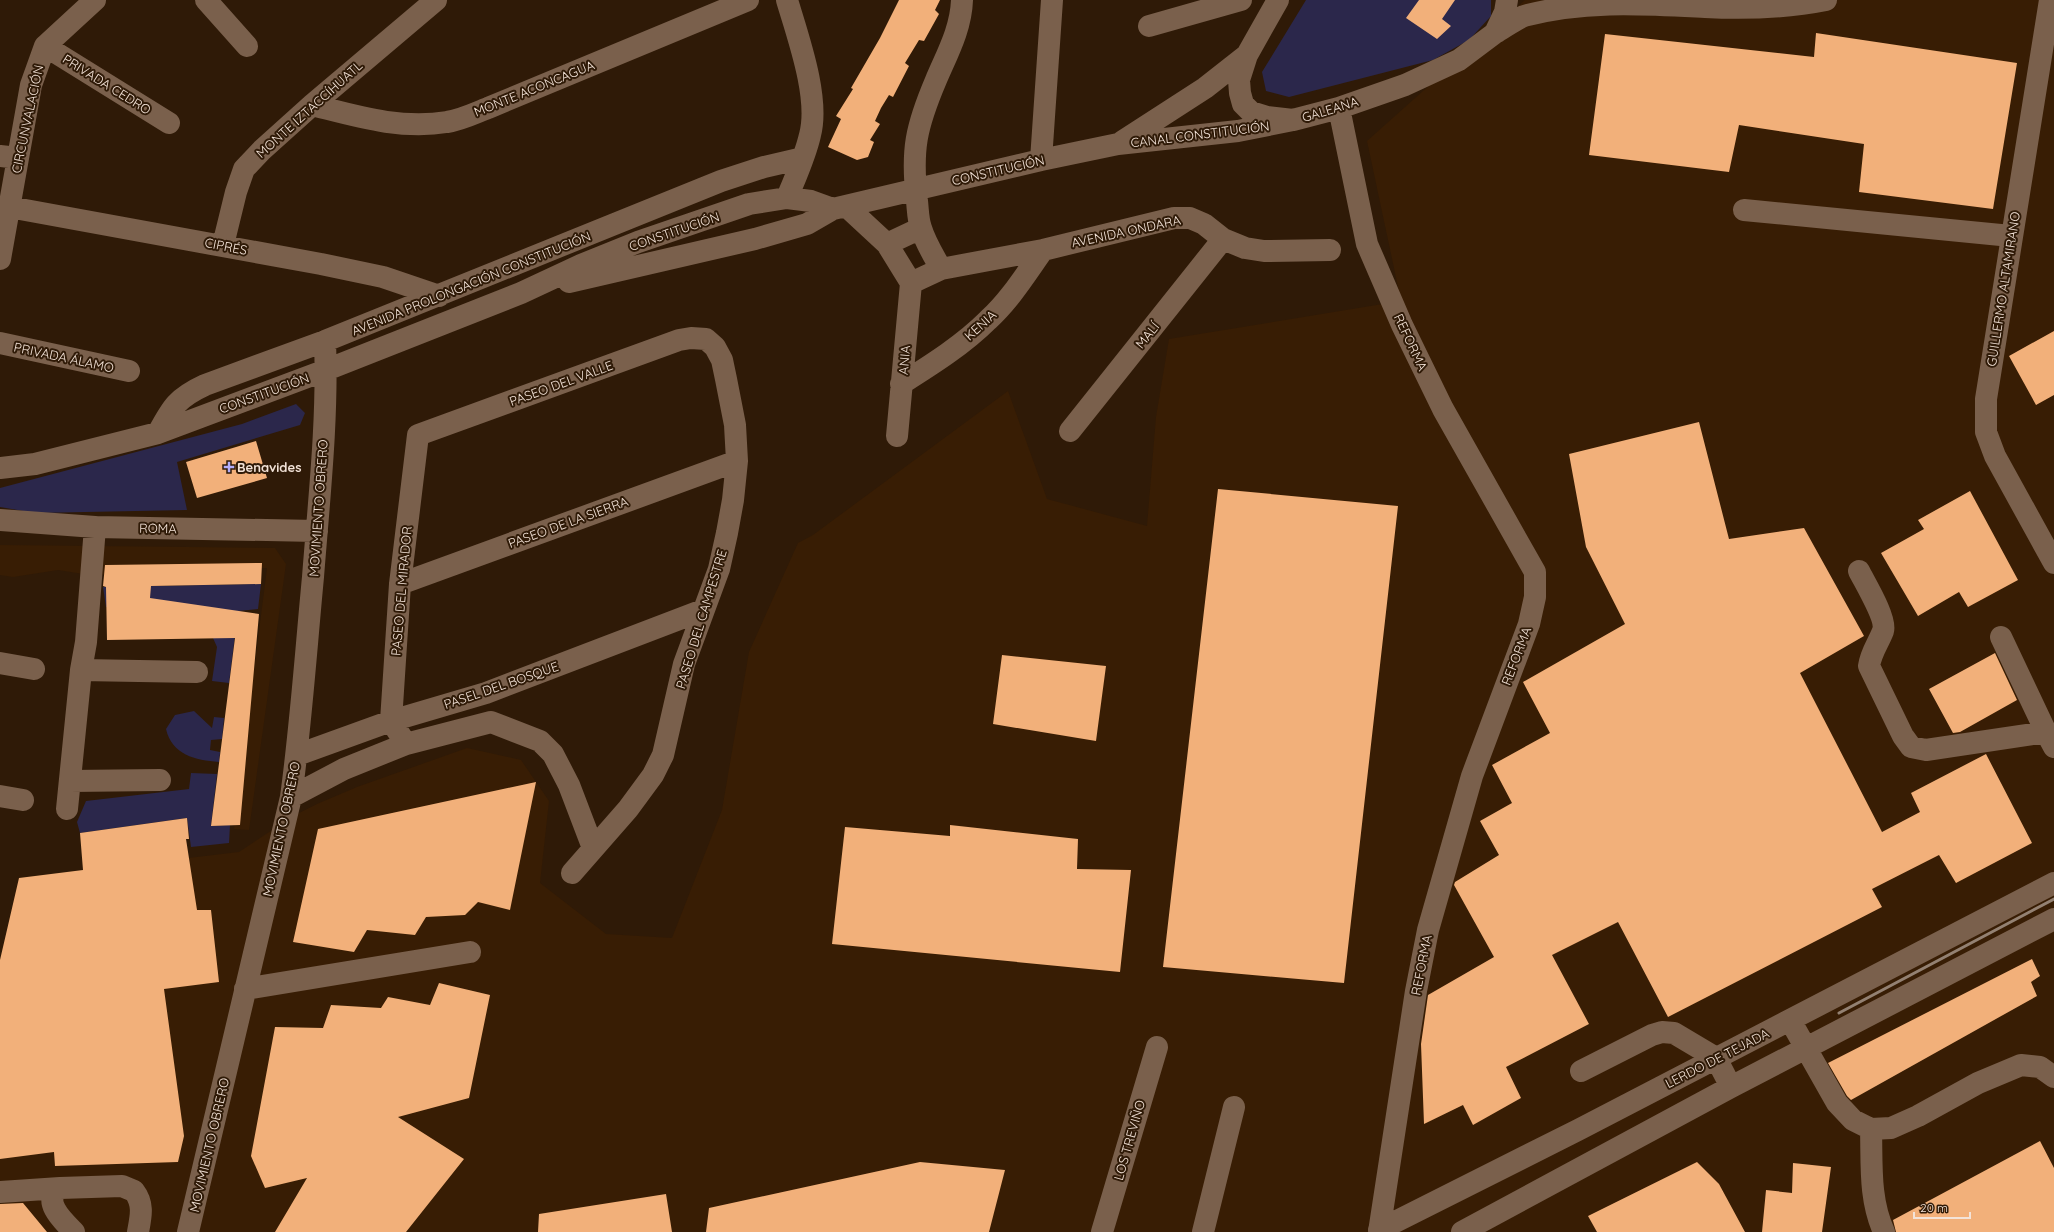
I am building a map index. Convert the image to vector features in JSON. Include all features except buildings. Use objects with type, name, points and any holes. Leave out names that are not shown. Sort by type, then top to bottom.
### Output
[{"type":"street","name":"CIRCUNVALACIÓN","points":[[0,259],[9,207],[9,157],[31,85],[45,46],[95,0]]},
{"type":"street","points":[[206,0],[247,46]]},
{"type":"street","name":"MONTE IZTACCÍHUATL","points":[[223,245],[236,192],[244,170],[262,150],[312,104],[436,0]]},
{"type":"street","name":"MONTE ACONCAGUA","points":[[312,104],[389,123],[415,124],[448,122],[488,108],[748,0]]},
{"type":"street","points":[[787,0],[800,47],[813,110],[811,134],[787,198]]},
{"type":"street","points":[[940,269],[921,228],[914,159],[915,138],[923,110],[956,36],[962,0]]},
{"type":"street","points":[[1041,160],[1052,0]]},
{"type":"street","points":[[1149,26],[1241,0]]},
{"type":"street","name":"GALEANA","points":[[1278,0],[1247,55],[1239,80],[1243,104],[1251,112],[1267,117],[1293,120],[1339,108],[1405,85],[1459,60],[1495,33],[1522,17],[1551,8],[1602,1],[1707,7],[1761,8],[1799,6],[1826,0]]},
{"type":"street","name":"GALEANA","points":[[1495,33],[1505,12],[1507,0]]},
{"type":"street","name":"GUILLERMO ALTAMIRANO","points":[[2050,0],[1986,399],[1986,432],[1995,456],[2054,563]]},
{"type":"street","name":"PRIVADA CEDRO","points":[[45,46],[169,122]]},
{"type":"street","name":"CANAL CONSTITUCIÓN","points":[[1118,144],[1164,116],[1205,88],[1247,55]]},
{"type":"street","name":"REFORMA","points":[[1339,108],[1367,244],[1402,325],[1443,409],[1535,572],[1535,597],[1529,624],[1472,776],[1449,851],[1428,930],[1416,991],[1379,1231]]},
{"type":"street","name":"CANAL CONSTITUCIÓN","points":[[1118,144],[1238,131],[1293,120]]},
{"type":"street","name":"CONSTITUCIÓN","points":[[521,293],[754,239],[807,224],[839,208],[1041,160],[1118,144]]},
{"type":"street","name":"AVENIDA PROLONGACIÓN CONSTITUCIÓN","points":[[158,432],[172,408],[187,393],[204,385],[325,341],[721,181],[764,167],[803,158]]},
{"type":"street","name":"CONSTITUCIÓN","points":[[0,468],[35,464],[158,432],[326,370],[521,293],[581,265],[638,242],[749,204],[787,198],[811,201],[839,208]]},
{"type":"street","name":"CIPRÉS","points":[[9,207],[223,245],[382,277],[439,296]]},
{"type":"street","points":[[839,208],[887,244],[911,283]]},
{"type":"street","points":[[1744,210],[2011,236]]},
{"type":"street","name":"AVENIDA ONDARA","points":[[911,283],[940,269],[1042,250],[1174,218],[1190,218],[1204,224],[1223,239],[1245,248],[1264,251],[1330,250]]},
{"type":"street","points":[[887,244],[921,228]]},
{"type":"street","name":"MALÍ","points":[[1070,431],[1223,239]]},
{"type":"street","name":"KENIA","points":[[901,384],[925,369],[988,320],[1014,291],[1042,250]]},
{"type":"street","name":"ANIA","points":[[897,436],[911,283]]},
{"type":"street","name":"PASEO DEL VALLE","points":[[418,435],[679,340],[691,338],[706,339]]},
{"type":"street","name":"PASEO DEL CAMPESTRE","points":[[572,873],[628,810],[653,775],[663,755],[684,664],[719,569],[733,500],[737,461],[735,425],[722,360],[715,347],[706,339]]},
{"type":"street","name":"MOVIMIENTO OBRERO","points":[[188,1232],[291,797],[297,754],[317,531],[326,370],[325,341]]},
{"type":"street","name":"PRIVADA ÁLAMO","points":[[0,343],[129,371]]},
{"type":"street","name":"PASEO DEL MIRADOR","points":[[391,722],[400,584],[418,435]]},
{"type":"street","name":"PASEO DE LA SIERRA","points":[[400,584],[737,461]]},
{"type":"street","name":"ROMA","points":[[0,520],[95,527],[317,531]]},
{"type":"street","points":[[67,809],[86,642],[95,527]]},
{"type":"street","points":[[1859,571],[1882,618],[1884,630],[1871,654],[1869,666],[1903,736],[1911,747],[1926,750],[2050,739],[2001,637]]},
{"type":"street","name":"PASEL DEL BOSQUE","points":[[297,754],[486,692],[703,610]]},
{"type":"street","points":[[0,663],[34,669]]},
{"type":"street","points":[[82,670],[197,672]]},
{"type":"street","points":[[486,692],[491,722]]},
{"type":"street","points":[[391,722],[406,744]]},
{"type":"street","points":[[291,797],[344,769],[406,744],[491,722],[540,741],[554,754],[569,785],[593,848]]},
{"type":"street","points":[[70,781],[160,780]]},
{"type":"street","points":[[0,796],[23,800]]},
{"type":"street","name":"LERDO DE TEJADA","points":[[1379,1231],[1578,1130],[2054,883]]},
{"type":"street","points":[[1462,1232],[1731,1087],[2054,919]]},
{"type":"street","points":[[246,990],[470,952]]},
{"type":"street","points":[[1790,1020],[1837,1104],[1853,1120],[1871,1129],[1891,1128],[1918,1116],[1978,1083],[2021,1065],[2040,1067],[2054,1077]]},
{"type":"street","points":[[1581,1071],[1652,1035],[1662,1032],[1674,1033],[1716,1058],[1731,1087]]},
{"type":"street","name":"LOS TREVIÑO","points":[[1102,1232],[1157,1047]]},
{"type":"street","points":[[1203,1232],[1234,1107]]},
{"type":"street","points":[[1871,1129],[1872,1193],[1876,1215],[1884,1232]]},
{"type":"street","points":[[1578,1130],[1595,1161]]},
{"type":"street","points":[[0,1192],[122,1186],[134,1190],[141,1204],[142,1214],[138,1232]]},
{"type":"street","points":[[60,1188],[55,1191],[53,1196],[53,1205],[62,1220],[74,1232]]},
{"type":"shaded area","points":[[1306,0],[1491,0],[1491,16],[1469,40],[1433,60],[1289,97],[1266,91],[1262,72]]},
{"type":"shaded area","points":[[1525,0],[2054,0],[2054,1232],[0,1232],[0,960],[19,878],[239,852],[295,815],[317,804],[357,787],[467,748],[521,760],[549,801],[540,883],[606,934],[672,938],[722,810],[749,652],[798,543],[813,535],[1008,391],[1047,499],[1147,526],[1156,417],[1169,339],[1401,301],[1367,141]]},
{"type":"shaded area","points":[[296,404],[305,413],[300,425],[177,462],[187,510],[35,513],[0,507],[0,488],[242,424]]},
{"type":"shaded area","points":[[0,545],[275,548],[286,564],[249,830],[234,829],[267,568],[110,573],[96,576],[58,570],[13,577],[0,575]]},
{"type":"shaded area","points":[[261,584],[258,609],[238,611],[229,683],[212,681],[217,647],[213,638],[212,609],[106,607],[103,587]]},
{"type":"shaded area","points":[[194,711],[212,728],[214,717],[224,718],[222,739],[211,740],[210,750],[220,752],[219,762],[193,758],[173,745],[169,738],[166,729],[175,715]]},
{"type":"shaded area","points":[[191,773],[217,774],[211,826],[230,825],[229,843],[191,847],[187,818],[80,833],[77,822],[86,801],[189,789]]},
{"type":"railway","points":[[1839,1013],[2054,899]]},
{"type":"place","name":"Benavides","points":[[229,467]]}]
